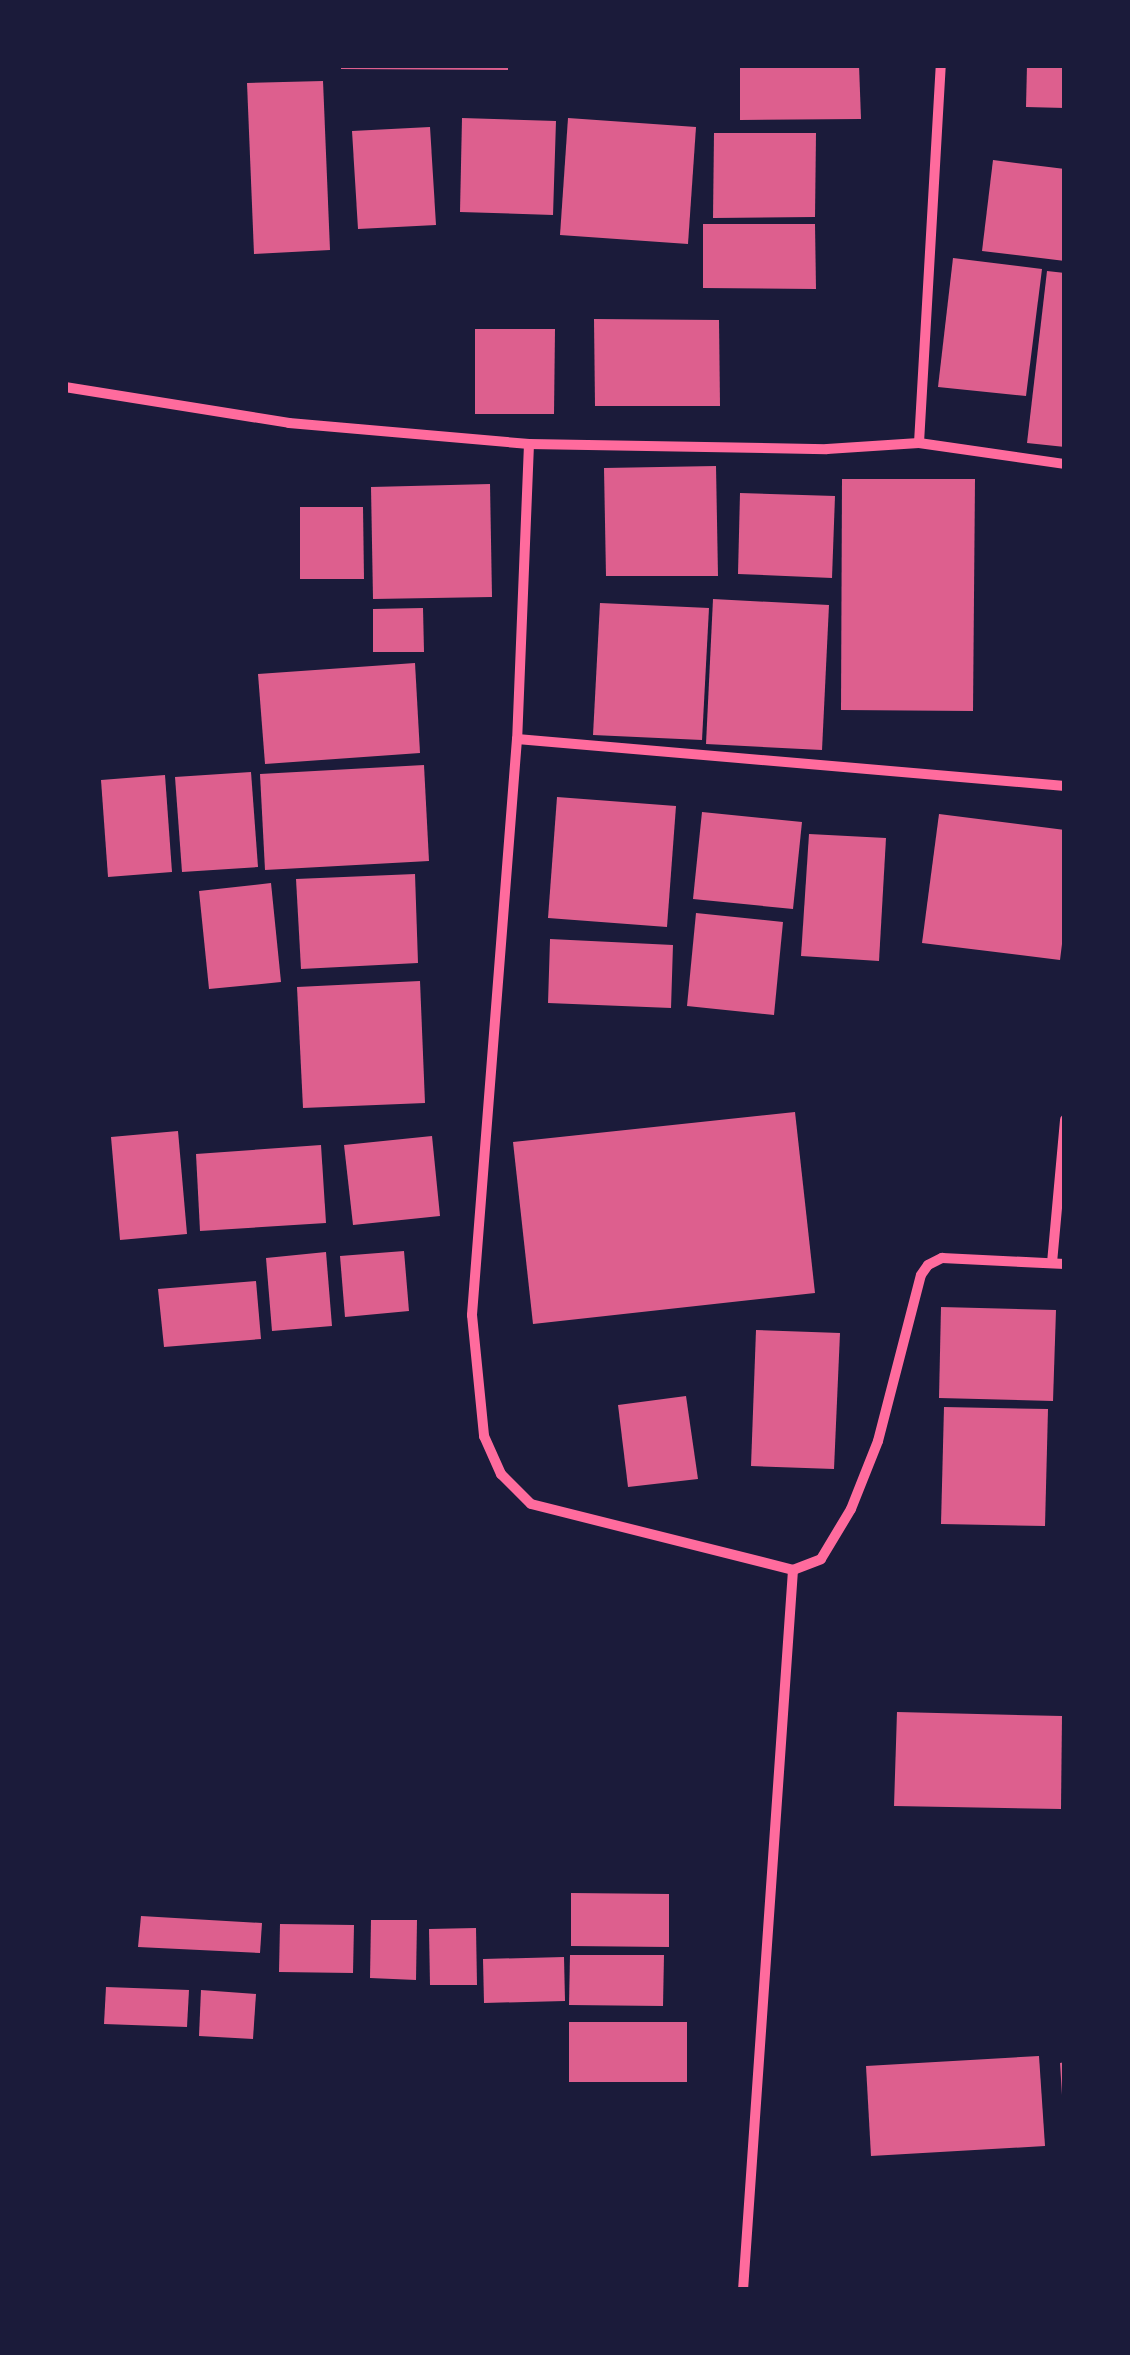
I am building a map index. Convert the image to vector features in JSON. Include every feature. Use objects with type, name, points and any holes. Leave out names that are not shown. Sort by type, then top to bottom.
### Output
[{"type":"street","points":[[919,443],[941,65]]},
{"type":"street","points":[[65,388],[289,424],[529,444],[827,450],[919,443],[1065,464]]},
{"type":"street","points":[[529,444],[516,739],[472,1315],[484,1436],[502,1474],[530,1504],[793,1570],[821,1559],[851,1509],[878,1442],[921,1274],[928,1265],[942,1258],[1065,1264]]},
{"type":"street","points":[[516,739],[1065,786]]},
{"type":"street","points":[[1052,1263],[1065,1120]]},
{"type":"street","points":[[743,2290],[793,1570]]},
{"type":"building","points":[[341,65],[508,65],[508,70],[341,69]]},
{"type":"building","points":[[740,65],[859,65],[861,119],[740,120]]},
{"type":"building","points":[[1027,65],[1065,65],[1065,108],[1026,107]]},
{"type":"building","points":[[323,81],[330,250],[254,254],[247,83]]},
{"type":"building","points":[[462,118],[556,121],[553,215],[460,212]]},
{"type":"building","points":[[568,118],[696,127],[688,244],[560,235]]},
{"type":"building","points":[[430,127],[436,225],[358,229],[352,131]]},
{"type":"building","points":[[714,133],[816,133],[815,217],[713,218]]},
{"type":"building","points":[[993,160],[1065,169],[1065,261],[982,251]]},
{"type":"building","points":[[703,224],[815,224],[816,289],[703,288]]},
{"type":"building","points":[[953,258],[1042,269],[1026,396],[938,387]]},
{"type":"building","points":[[1047,271],[1065,273],[1065,447],[1027,443]]},
{"type":"building","points":[[594,319],[719,320],[720,406],[595,406]]},
{"type":"building","points":[[475,329],[555,329],[554,414],[475,414]]},
{"type":"building","points":[[716,466],[718,576],[606,576],[604,468]]},
{"type":"building","points":[[842,479],[975,479],[973,711],[841,710]]},
{"type":"building","points":[[490,484],[492,597],[373,599],[371,487]]},
{"type":"building","points":[[740,493],[835,496],[832,578],[738,574]]},
{"type":"building","points":[[300,507],[363,507],[364,579],[300,579]]},
{"type":"building","points":[[713,599],[829,605],[822,750],[706,744]]},
{"type":"building","points":[[600,603],[709,608],[702,740],[593,735]]},
{"type":"building","points":[[423,608],[424,652],[373,652],[373,609]]},
{"type":"building","points":[[415,663],[420,753],[265,764],[258,674]]},
{"type":"building","points":[[424,765],[429,861],[265,870],[260,774]]},
{"type":"building","points":[[251,772],[258,867],[182,872],[175,777]]},
{"type":"building","points":[[165,775],[172,872],[108,877],[101,780]]},
{"type":"building","points":[[557,797],[676,806],[667,927],[548,918]]},
{"type":"building","points":[[702,812],[802,822],[793,909],[693,899]]},
{"type":"building","points":[[939,814],[1065,830],[1065,920],[1060,960],[922,943]]},
{"type":"building","points":[[809,834],[886,838],[879,961],[801,956]]},
{"type":"building","points":[[415,874],[418,963],[301,969],[296,879]]},
{"type":"building","points":[[271,883],[281,982],[209,989],[199,891]]},
{"type":"building","points":[[696,913],[783,922],[774,1015],[687,1006]]},
{"type":"building","points":[[550,939],[673,945],[671,1008],[548,1003]]},
{"type":"building","points":[[420,981],[425,1103],[303,1108],[297,987]]},
{"type":"building","points":[[795,1112],[815,1293],[533,1324],[513,1142]]},
{"type":"building","points":[[178,1131],[187,1234],[120,1240],[111,1137]]},
{"type":"building","points":[[432,1136],[440,1216],[353,1225],[344,1145]]},
{"type":"building","points":[[321,1145],[326,1223],[200,1231],[196,1154]]},
{"type":"building","points":[[404,1251],[409,1311],[345,1317],[340,1256]]},
{"type":"building","points":[[326,1252],[332,1326],[272,1331],[266,1258]]},
{"type":"building","points":[[256,1281],[261,1339],[164,1347],[158,1289]]},
{"type":"building","points":[[941,1307],[1056,1310],[1053,1401],[939,1398]]},
{"type":"building","points":[[756,1330],[840,1333],[834,1469],[751,1466]]},
{"type":"building","points":[[686,1396],[698,1479],[628,1487],[618,1405]]},
{"type":"building","points":[[944,1407],[1048,1409],[1045,1526],[941,1524]]},
{"type":"building","points":[[897,1712],[1062,1716],[1061,1809],[894,1806]]},
{"type":"building","points":[[571,1893],[669,1894],[669,1947],[571,1946]]},
{"type":"building","points":[[141,1916],[262,1923],[260,1953],[138,1947]]},
{"type":"building","points":[[371,1920],[417,1920],[416,1980],[370,1978]]},
{"type":"building","points":[[280,1924],[354,1925],[353,1973],[279,1972]]},
{"type":"building","points":[[476,1928],[477,1985],[430,1985],[429,1929]]},
{"type":"building","points":[[570,1955],[664,1955],[663,2006],[569,2005]]},
{"type":"building","points":[[564,1957],[565,2001],[484,2003],[483,1959]]},
{"type":"building","points":[[106,1987],[189,1990],[187,2027],[104,2024]]},
{"type":"building","points":[[201,1990],[256,1994],[253,2039],[199,2036]]},
{"type":"building","points":[[569,2022],[687,2022],[687,2082],[569,2082]]},
{"type":"building","points":[[1039,2056],[1045,2146],[871,2156],[866,2066]]},
{"type":"building","points":[[1065,2062],[1065,2095],[1062,2095],[1060,2063]]}]
